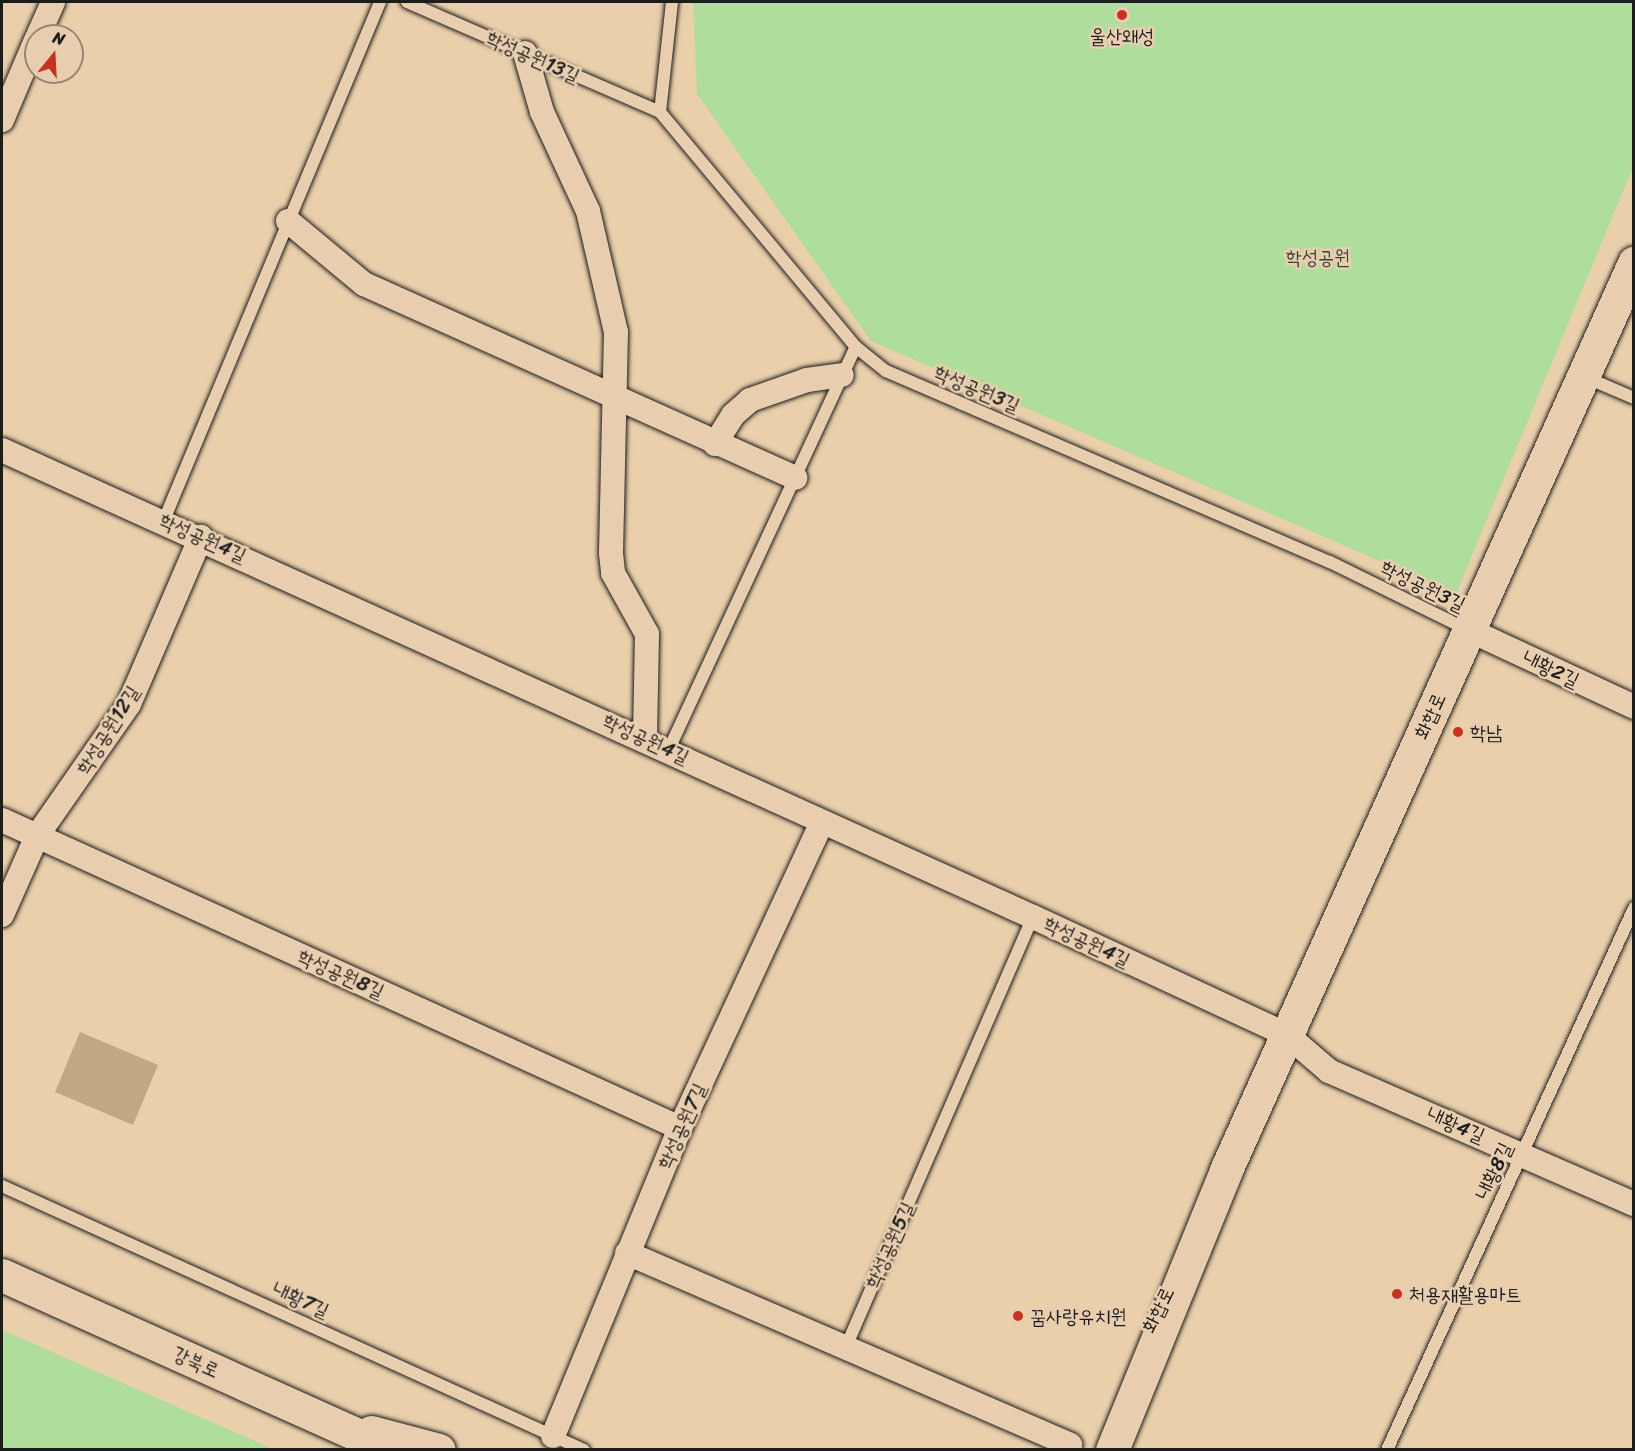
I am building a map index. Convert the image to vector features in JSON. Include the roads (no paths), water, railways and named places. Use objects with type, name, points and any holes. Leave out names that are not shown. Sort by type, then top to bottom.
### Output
[{"type":"main road","name":"화합로","points":[[1112,1449],[1226,1170],[1634,263]]},
{"type":"main road","name":"화합로","points":[[1079,1447],[1226,1170]]},
{"type":"main road","name":"강북로","points":[[2,1275],[391,1449]]},
{"type":"main road","points":[[326,1421],[365,1449]]},
{"type":"main road","points":[[326,1421],[439,1449]]},
{"type":"street","points":[[43,24],[52,2]]},
{"type":"street","points":[[525,53],[600,253],[616,333],[611,554],[613,573],[647,634],[645,738]]},
{"type":"street","points":[[2,120],[24,68]]},
{"type":"street","points":[[288,221],[364,284],[616,401],[795,478]]},
{"type":"street","points":[[715,444],[733,415],[750,400],[807,380],[842,375]]},
{"type":"street","name":"학성공원4길","points":[[2,450],[164,520],[645,738],[822,822],[1287,1035]]},
{"type":"street","name":"학성공원12길","points":[[2,915],[38,836],[129,704],[201,537]]},
{"type":"street","name":"내황2길","points":[[1469,630],[1634,707]]},
{"type":"street","name":"학성공원8길","points":[[2,820],[680,1128]]},
{"type":"street","name":"학성공원7길","points":[[553,1436],[680,1128],[822,822]]},
{"type":"street","name":"내황4길","points":[[1287,1035],[1329,1071],[1634,1204]]},
{"type":"street","points":[[627,1253],[845,1349],[1079,1447]]},
{"type":"lane","points":[[164,520],[380,2]]},
{"type":"lane","name":"학성공원13길","points":[[407,2],[660,112]]},
{"type":"lane","points":[[660,112],[672,2]]},
{"type":"lane","name":"학성공원3길","points":[[660,112],[856,347],[886,371],[1330,562],[1469,630]]},
{"type":"lane","points":[[669,749],[856,347]]},
{"type":"lane","points":[[1584,376],[1634,398]]},
{"type":"lane","name":"내황8길","points":[[1387,1449],[1524,1155],[1634,908]]},
{"type":"lane","name":"학성공원5길","points":[[845,1349],[1033,917]]},
{"type":"lane","name":"내황7길","points":[[2,1186],[584,1449]]},
{"type":"place","name":"울산왜성","points":[[1122,15]]},
{"type":"place","name":"학남","points":[[1458,732]]},
{"type":"place","name":"처용재활용마트","points":[[1397,1294]]},
{"type":"place","name":"꿈사랑유치원","points":[[1018,1316]]},
{"type":"park label","name":"학성공원","points":[[1318,257]]}]
